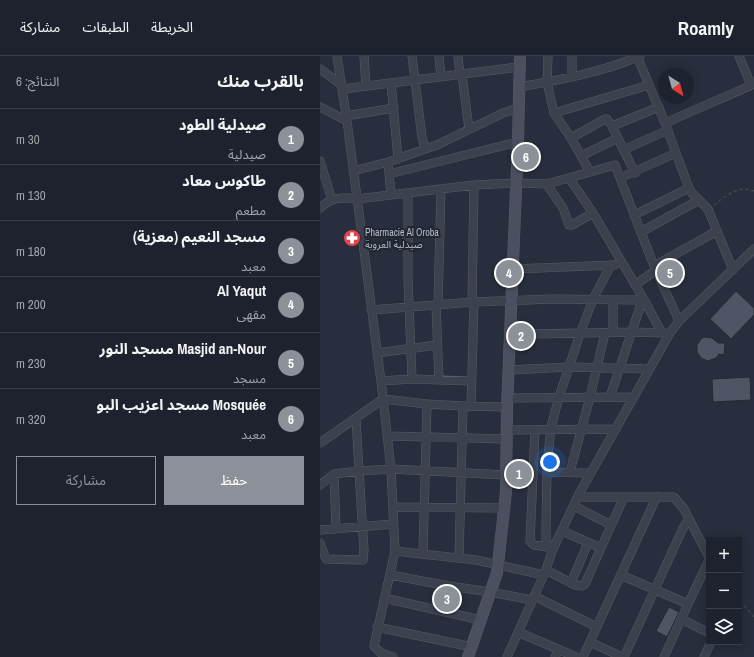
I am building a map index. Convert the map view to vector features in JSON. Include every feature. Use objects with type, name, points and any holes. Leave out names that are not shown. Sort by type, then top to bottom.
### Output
[{"type":"main road","points":[[470,652],[499,564],[504,508],[518,142],[519,62]]},
{"type":"street","points":[[337,56],[347,118],[391,469],[395,551],[374,646],[381,654],[393,657]]},
{"type":"street","points":[[364,56],[366,86]]},
{"type":"street","points":[[412,56],[422,137],[425,149]]},
{"type":"street","points":[[439,56],[441,77]]},
{"type":"street","points":[[458,56],[470,129]]},
{"type":"street","points":[[548,56],[547,82],[554,114],[571,138],[590,172]]},
{"type":"street","points":[[572,56],[572,76]]},
{"type":"street","points":[[519,87],[595,71],[638,56],[659,107],[689,188],[708,209],[733,270]]},
{"type":"street","points":[[623,150],[666,127],[753,85],[739,56]]},
{"type":"street","points":[[320,69],[342,87],[366,86],[461,75],[519,62]]},
{"type":"street","points":[[391,83],[398,159]]},
{"type":"street","points":[[554,114],[649,85]]},
{"type":"street","points":[[320,107],[347,118],[394,108]]},
{"type":"street","points":[[612,126],[659,107]]},
{"type":"street","points":[[353,171],[398,159],[438,145],[503,113],[518,108]]},
{"type":"street","points":[[571,138],[607,119],[612,126],[634,173]]},
{"type":"street","points":[[581,156],[618,138]]},
{"type":"street","points":[[389,174],[518,142]]},
{"type":"street","points":[[620,178],[676,153]]},
{"type":"street","points":[[321,206],[340,197],[357,199],[474,185],[516,183],[547,184],[628,160]]},
{"type":"street","points":[[320,161],[332,200]]},
{"type":"street","points":[[388,162],[391,195]]},
{"type":"street","points":[[615,165],[640,232],[679,321]]},
{"type":"street","points":[[569,178],[593,212],[624,264],[642,299],[666,333]]},
{"type":"street","points":[[459,558],[463,438],[471,381],[474,185]]},
{"type":"street","points":[[548,186],[563,208],[569,225],[572,225],[593,212]]},
{"type":"street","points":[[634,215],[689,188]]},
{"type":"street","points":[[439,380],[437,305],[441,189]]},
{"type":"street","points":[[408,193],[408,256],[412,379]]},
{"type":"street","points":[[640,232],[699,200]]},
{"type":"street","points":[[635,284],[655,268],[717,231]]},
{"type":"street","points":[[510,656],[518,632],[545,572],[550,549],[562,531],[591,473],[650,369],[666,333],[754,249]]},
{"type":"street","points":[[513,269],[624,264]]},
{"type":"street","points":[[550,549],[546,542],[546,528],[547,472],[551,429],[558,397],[580,334],[593,299],[611,265]]},
{"type":"street","points":[[371,310],[512,300],[642,299]]},
{"type":"street","points":[[610,397],[642,299]]},
{"type":"street","points":[[570,472],[590,397],[596,368],[609,333],[613,300]]},
{"type":"street","points":[[510,336],[532,334],[631,332],[666,333]]},
{"type":"street","points":[[377,353],[437,345]]},
{"type":"street","points":[[509,370],[569,367],[650,369]]},
{"type":"street","points":[[381,381],[412,379],[471,381]]},
{"type":"street","points":[[320,443],[383,399],[427,404],[467,406],[558,397],[634,397]]},
{"type":"street","points":[[423,554],[427,404]]},
{"type":"street","points":[[320,543],[326,559],[363,560],[363,527],[356,418]]},
{"type":"street","points":[[387,436],[463,438],[551,429],[616,429]]},
{"type":"street","points":[[535,430],[530,541],[534,546],[550,549]]},
{"type":"street","points":[[320,485],[334,474],[391,469],[506,475]]},
{"type":"street","points":[[547,472],[591,473]]},
{"type":"street","points":[[334,474],[336,529]]},
{"type":"street","points":[[583,657],[657,496]]},
{"type":"street","points":[[578,497],[674,497],[684,509],[706,553]]},
{"type":"street","points":[[395,551],[459,558],[545,572],[580,587],[585,584],[624,497]]},
{"type":"street","points":[[574,506],[611,525]]},
{"type":"street","points":[[393,507],[504,508]]},
{"type":"street","points":[[590,642],[623,657],[683,528],[689,519]]},
{"type":"street","points":[[320,530],[394,524]]},
{"type":"street","points":[[562,531],[601,548]]},
{"type":"street","points":[[571,583],[588,543]]},
{"type":"street","points":[[664,657],[706,565]]},
{"type":"street","points":[[390,574],[449,586],[533,598],[597,627]]},
{"type":"street","points":[[620,575],[688,604]]},
{"type":"street","points":[[384,598],[481,620]]},
{"type":"street","points":[[681,619],[706,632]]},
{"type":"street","points":[[377,627],[470,652]]},
{"type":"street","points":[[518,632],[557,653],[576,657]]},
{"type":"street","points":[[704,657],[710,645]]},
{"type":"path","points":[[708,209],[732,192],[740,189],[754,191]]},
{"type":"path","points":[[742,604],[754,617]]},
{"type":"building","points":[[673,262],[681,278],[668,284],[661,268]]},
{"type":"building","points":[[736,291],[754,308],[754,315],[731,339],[710,319]]},
{"type":"building","points":[[704,337],[712,338],[718,343],[725,343],[724,355],[719,354],[716,358],[708,361],[701,358],[697,352],[697,345]]},
{"type":"building","points":[[750,377],[751,400],[713,402],[712,379]]},
{"type":"building","points":[[438,589],[458,593],[454,608],[435,604]]},
{"type":"building","points":[[669,607],[679,612],[667,637],[656,631]]},
{"type":"place","name":"Mosquée مسجد اعزيب البو","points":[[526,157]]},
{"type":"place","name":"Pharmacie Al Oroba صيدلية العروبة","points":[[352,238]]},
{"type":"place","name":"Al Yaqut","points":[[509,273]]},
{"type":"place","name":"Masjid an-Nour مسجد النور","points":[[670,273]]},
{"type":"place","name":"طاكوس معاد","points":[[521,336]]},
{"type":"place","name":"صيدلية الطود","points":[[519,474]]},
{"type":"place","name":"مسجد النعيم (معزية)","points":[[447,599]]}]
